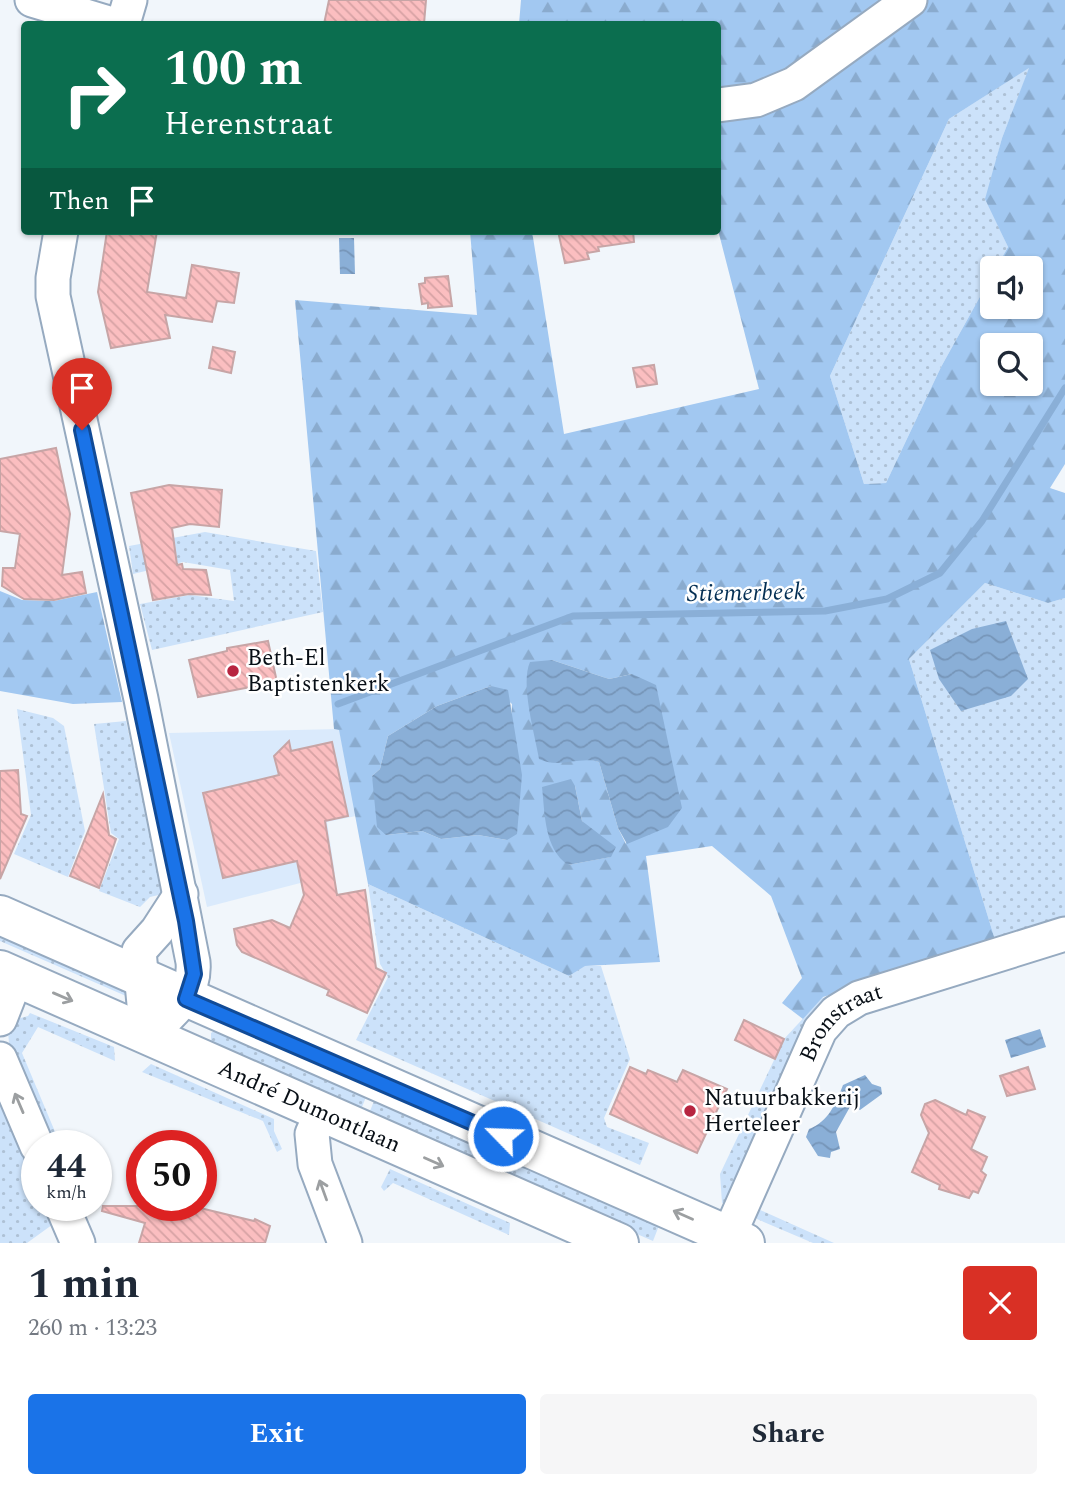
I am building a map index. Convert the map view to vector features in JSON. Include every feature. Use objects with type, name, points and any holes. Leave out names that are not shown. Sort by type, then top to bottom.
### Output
[{"type":"main road","points":[[0,915],[737,1239]]},
{"type":"main road","name":"André Dumontlaan","points":[[8,974],[619,1243]]},
{"type":"street","points":[[32,0],[102,21]]},
{"type":"street","points":[[124,21],[130,0]]},
{"type":"street","points":[[721,105],[756,100],[794,83],[910,0]]},
{"type":"street","points":[[60,235],[52,278],[53,296],[181,894],[194,974],[186,999],[147,1036]]},
{"type":"street","points":[[147,1036],[144,980],[139,951],[157,931],[181,894]]},
{"type":"street","name":"Bronstraat","points":[[737,1239],[820,1030],[836,1012],[859,998],[1065,934]]},
{"type":"street","points":[[0,1018],[8,974]]},
{"type":"street","points":[[0,1059],[30,1130]]},
{"type":"street","points":[[322,1112],[312,1134],[315,1164],[345,1243]]},
{"type":"street","points":[[68,1221],[78,1243]]},
{"type":"shaded area","points":[[1030,67],[1002,138],[986,199],[1008,247],[1003,256],[980,256],[980,297],[941,367],[886,483],[864,484],[830,376],[949,119]]},
{"type":"shaded area","points":[[205,532],[316,551],[323,612],[152,650],[140,604],[190,595],[234,601],[230,570],[183,562],[133,574],[129,546]]},
{"type":"shaded area","points":[[985,583],[1048,603],[1065,598],[1065,920],[996,943],[909,659]]},
{"type":"shaded area","points":[[17,709],[53,718],[64,726],[85,831],[68,877],[14,854],[31,815]]},
{"type":"shaded area","points":[[126,721],[163,894],[150,897],[140,907],[99,891],[119,839],[111,833],[94,724]]},
{"type":"shaded area","points":[[339,729],[356,816],[327,822],[335,874],[207,907],[169,733]]},
{"type":"shaded area","points":[[368,884],[569,976],[584,966],[601,966],[630,1059],[604,1118],[607,1127],[649,1143],[640,1165],[356,1040],[388,977],[380,964]]},
{"type":"shaded area","points":[[0,930],[131,992],[126,996],[0,941]]},
{"type":"shaded area","points":[[823,997],[827,1002],[729,1203],[722,1203],[720,1174],[784,1039]]},
{"type":"shaded area","points":[[30,1013],[114,1047],[115,1061],[38,1027],[22,1053],[54,1130],[45,1130],[9,1044],[8,1030],[17,1019]]},
{"type":"shaded area","points":[[216,1030],[368,1092],[360,1112],[211,1044],[211,1033]]},
{"type":"shaded area","points":[[151,1064],[274,1119],[274,1131],[282,1149],[277,1152],[263,1121],[142,1072]]},
{"type":"shaded area","points":[[0,1073],[22,1130],[21,1221],[56,1222],[27,1243],[0,1243]]},
{"type":"shaded area","points":[[376,1096],[660,1223],[653,1241],[368,1116]]},
{"type":"shaded area","points":[[390,1169],[510,1223],[509,1235],[393,1183],[384,1191],[381,1187]]},
{"type":"shaded area","points":[[753,1203],[758,1209],[834,1243],[813,1243],[757,1219]]},
{"type":"green space","points":[[521,0],[896,0],[826,53],[721,99],[721,21],[519,21]]},
{"type":"green space","points":[[921,0],[1065,0],[1065,464],[1050,488],[1065,493],[1065,598],[1048,603],[985,583],[909,659],[996,943],[823,997],[803,1019],[782,1003],[802,978],[771,896],[712,846],[646,856],[660,962],[585,966],[569,976],[368,884],[339,730],[334,729],[295,300],[477,315],[470,235],[533,235],[564,434],[759,389],[721,235],[721,120],[770,105]],"holes":[[[1029,68],[1002,138],[985,199],[1008,247],[1003,256],[1043,256],[1043,319],[980,319],[980,297],[941,367],[886,483],[864,484],[830,376],[949,119]],[[552,660],[609,679],[632,674],[626,844],[618,828],[599,762],[589,759]],[[491,686],[512,704],[507,840],[478,835],[441,839],[422,831],[386,835],[372,776],[380,769],[388,736],[437,706]],[[575,786],[582,821],[610,857],[568,865]]]},
{"type":"green space","points":[[0,591],[22,600],[54,601],[97,592],[122,702],[73,704],[0,691]]},
{"type":"water","points":[[339,238],[354,238],[355,274],[340,274]]},
{"type":"water","points":[[1006,621],[1028,679],[1011,696],[961,711],[939,679],[930,650],[972,629]]},
{"type":"water","points":[[552,660],[609,679],[632,674],[656,685],[682,808],[668,827],[627,844],[618,828],[599,762],[584,760],[554,763],[539,759],[527,696],[527,672],[530,662]]},
{"type":"water","points":[[491,686],[508,690],[522,775],[517,834],[507,840],[478,835],[441,839],[422,831],[386,835],[377,827],[372,776],[380,769],[388,736],[437,706]]},
{"type":"water","points":[[571,779],[582,821],[616,847],[611,857],[568,865],[554,849],[547,830],[542,787]]},
{"type":"water","points":[[1040,1029],[1046,1047],[1011,1058],[1005,1040]]},
{"type":"water","points":[[865,1075],[872,1084],[881,1087],[882,1094],[860,1110],[851,1105],[836,1132],[840,1149],[831,1152],[830,1158],[818,1156],[806,1137],[809,1129],[826,1117],[843,1085]]},
{"type":"building","points":[[329,0],[426,0],[424,21],[325,21]]},
{"type":"building","points":[[106,235],[156,235],[147,292],[186,298],[192,265],[239,273],[234,303],[217,301],[212,322],[165,315],[170,338],[111,348],[98,292]]},
{"type":"building","points":[[559,235],[633,235],[634,242],[598,247],[599,251],[587,253],[589,259],[565,263]]},
{"type":"building","points":[[448,276],[452,306],[428,308],[428,303],[422,304],[419,284],[425,283],[425,278]]},
{"type":"building","points":[[213,347],[235,352],[231,373],[209,368]]},
{"type":"building","points":[[654,365],[657,384],[637,387],[633,368]]},
{"type":"building","points":[[56,448],[70,514],[62,575],[82,572],[86,593],[54,600],[24,599],[2,586],[3,568],[15,568],[20,534],[0,531],[0,459]]},
{"type":"building","points":[[169,485],[222,490],[219,527],[190,524],[172,528],[177,565],[182,564],[183,569],[206,570],[211,595],[189,594],[153,600],[131,493]]},
{"type":"building","name":"Beth-El Baptistenkerk","points":[[268,641],[277,682],[198,697],[189,660],[227,651],[227,648]]},
{"type":"building","points":[[289,741],[291,751],[332,742],[348,816],[325,821],[337,895],[365,890],[376,968],[386,973],[367,1013],[327,995],[329,990],[242,952],[237,945],[234,929],[272,920],[290,928],[304,895],[297,861],[223,878],[203,793],[279,775],[274,756]]},
{"type":"building","points":[[18,770],[21,814],[27,816],[0,879],[0,771]]},
{"type":"building","points":[[103,794],[109,835],[116,839],[99,888],[70,876]]},
{"type":"building","points":[[744,1020],[784,1039],[775,1059],[735,1040]]},
{"type":"building","points":[[630,1067],[646,1074],[648,1070],[677,1082],[683,1070],[727,1089],[697,1153],[610,1114]]},
{"type":"building","points":[[1028,1067],[1035,1089],[1007,1096],[1000,1076]]},
{"type":"building","points":[[935,1100],[966,1115],[968,1110],[985,1117],[971,1149],[987,1157],[981,1171],[986,1175],[978,1193],[973,1191],[969,1198],[939,1189],[940,1185],[912,1172],[929,1133],[921,1115],[925,1104]]},
{"type":"building","points":[[112,1206],[126,1206],[126,1218],[112,1214]]},
{"type":"building","points":[[217,1212],[254,1221],[255,1219],[270,1226],[265,1243],[139,1243],[145,1223],[138,1221],[217,1221]]},
{"type":"waterway","name":"Stiemerbeek","points":[[338,704],[573,616],[825,611],[887,599],[940,573],[982,521],[1065,388]]},
{"type":"place","name":"Beth-El Baptistenkerk","points":[[233,671]]},
{"type":"place","name":"Natuurbakkerij Herteleer","points":[[690,1111]]},
{"type":"route","points":[[82,430],[186,921],[194,974],[186,999],[503,1136]]}]
